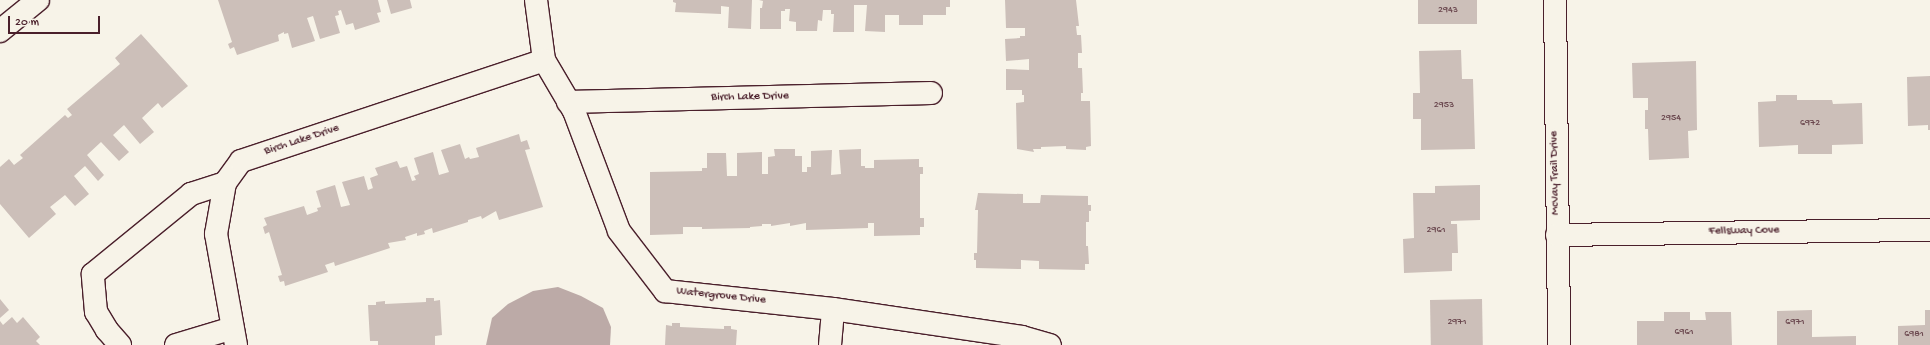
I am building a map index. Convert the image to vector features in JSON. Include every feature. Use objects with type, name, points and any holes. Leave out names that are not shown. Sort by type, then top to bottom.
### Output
[{"type":"street","points":[[0,31],[38,0]]},
{"type":"street","name":"Watergrove Drive","points":[[536,0],[544,60],[574,111],[619,232],[665,291],[833,309],[1022,337],[1050,345]]},
{"type":"street","name":"McVay Trail Drive","points":[[1555,0],[1559,345]]},
{"type":"street","name":"Birch Lake Drive","points":[[234,337],[216,234],[225,183],[241,161],[544,60]]},
{"type":"street","name":"Birch Lake Drive","points":[[568,102],[931,93]]},
{"type":"street","points":[[120,345],[107,330],[96,312],[93,274],[192,194],[225,183]]},
{"type":"street","name":"Fellsway Cove","points":[[1557,234],[1930,230]]},
{"type":"street","points":[[830,345],[833,309]]},
{"type":"street","points":[[176,345],[234,337]]},
{"type":"shaded area","points":[[558,287],[581,296],[603,308],[611,327],[610,345],[486,345],[492,318],[508,304],[533,291]]},
{"type":"building","points":[[218,0],[378,0],[381,12],[377,13],[380,22],[355,30],[353,23],[346,25],[341,10],[338,11],[339,15],[335,16],[340,33],[320,39],[313,16],[307,18],[315,41],[292,48],[288,33],[284,34],[284,32],[278,35],[279,41],[237,55],[234,47],[230,49],[228,44],[232,42]]},
{"type":"building","points":[[387,0],[410,0],[412,8],[391,14]]},
{"type":"building","points":[[673,0],[752,0],[751,29],[728,28],[729,7],[721,6],[721,14],[675,12],[676,3],[673,2]]},
{"type":"building","points":[[759,0],[950,0],[950,7],[946,7],[946,15],[923,15],[923,25],[899,25],[899,15],[885,15],[885,32],[865,31],[867,5],[854,5],[854,32],[833,32],[834,14],[831,14],[831,10],[823,10],[822,21],[818,20],[817,31],[796,31],[796,22],[789,21],[790,9],[781,11],[781,29],[760,29],[760,8],[762,8],[763,1]]},
{"type":"building","points":[[1005,0],[1076,0],[1079,26],[1076,26],[1077,35],[1081,35],[1082,53],[1078,53],[1078,68],[1082,68],[1083,93],[1081,93],[1081,101],[1090,101],[1091,146],[1086,147],[1086,150],[1066,149],[1066,146],[1041,147],[1041,149],[1033,149],[1034,152],[1017,149],[1016,103],[1024,102],[1024,95],[1022,95],[1022,90],[1006,90],[1006,69],[1029,70],[1029,59],[1006,61],[1005,39],[1020,38],[1020,36],[1025,36],[1025,28],[1006,28]]},
{"type":"building","points":[[1418,0],[1477,0],[1477,24],[1418,24]]},
{"type":"building","points":[[141,34],[188,86],[162,108],[158,103],[142,118],[154,132],[140,144],[124,125],[113,135],[129,152],[119,161],[101,142],[87,155],[104,175],[98,181],[85,166],[74,176],[89,194],[75,206],[65,195],[50,207],[56,214],[29,238],[0,204],[0,167],[9,159],[14,165],[23,158],[20,155],[65,115],[68,118],[72,115],[67,109],[120,64],[115,58]]},
{"type":"building","points":[[1461,50],[1462,79],[1473,79],[1475,149],[1421,150],[1421,119],[1413,119],[1413,93],[1420,93],[1419,51]]},
{"type":"building","points":[[1696,61],[1697,130],[1688,131],[1689,158],[1649,160],[1648,129],[1645,129],[1645,110],[1648,110],[1648,98],[1633,98],[1632,63]]},
{"type":"building","points":[[1930,76],[1930,130],[1928,130],[1928,125],[1908,126],[1907,77]]},
{"type":"building","points":[[1776,95],[1797,95],[1797,100],[1832,100],[1833,104],[1862,103],[1863,144],[1832,145],[1832,154],[1798,154],[1798,145],[1759,147],[1758,102],[1776,101]]},
{"type":"building","points":[[519,134],[521,142],[527,140],[530,149],[525,150],[543,207],[499,220],[496,211],[482,219],[481,216],[468,220],[468,222],[433,233],[432,228],[424,231],[425,234],[417,236],[417,233],[405,237],[406,240],[388,243],[390,248],[335,266],[334,262],[325,265],[328,272],[285,286],[284,281],[280,282],[278,276],[282,275],[269,232],[265,234],[263,227],[267,225],[264,218],[304,206],[307,215],[318,211],[317,208],[321,207],[316,191],[335,185],[341,207],[350,205],[342,182],[364,176],[368,190],[373,188],[370,178],[378,175],[375,168],[397,161],[400,168],[407,166],[412,181],[416,180],[414,176],[419,174],[414,158],[433,152],[439,175],[449,172],[441,150],[460,144],[465,159],[469,157],[470,159],[479,157],[476,148]]},
{"type":"building","points":[[774,149],[795,149],[795,156],[802,156],[802,172],[807,172],[807,167],[811,167],[811,151],[832,150],[831,175],[841,174],[839,150],[861,149],[861,166],[865,166],[865,168],[874,168],[874,160],[919,159],[919,167],[923,167],[923,174],[920,174],[920,218],[924,218],[924,227],[920,227],[920,235],[874,236],[874,223],[868,223],[868,228],[806,230],[806,223],[790,226],[790,223],[771,226],[771,224],[762,224],[762,226],[750,228],[702,229],[702,227],[683,227],[683,234],[650,235],[650,172],[702,171],[702,168],[707,168],[707,153],[726,153],[727,176],[737,176],[737,153],[762,152],[762,174],[768,174],[768,157],[775,156]]},
{"type":"building","points":[[1480,185],[1480,220],[1451,221],[1451,224],[1457,224],[1458,253],[1452,253],[1452,271],[1404,273],[1403,239],[1414,238],[1413,193],[1435,193],[1435,186]]},
{"type":"building","points":[[978,193],[1023,194],[1023,203],[1040,203],[1041,195],[1088,196],[1088,205],[1091,205],[1091,211],[1089,211],[1089,222],[1086,222],[1086,246],[1088,246],[1089,264],[1085,264],[1085,270],[1039,269],[1039,261],[1021,260],[1021,269],[976,268],[974,253],[977,253],[978,210],[975,210]]},
{"type":"building","points":[[426,298],[434,298],[434,301],[440,300],[442,335],[435,336],[435,345],[378,345],[378,341],[370,341],[368,305],[376,305],[376,302],[385,301],[385,304],[426,302]]},
{"type":"building","points":[[0,299],[9,310],[0,318]]},
{"type":"building","points":[[1482,299],[1483,345],[1431,345],[1430,300]]},
{"type":"building","points":[[1812,310],[1812,337],[1856,336],[1856,345],[1777,345],[1777,311]]},
{"type":"building","points":[[1925,310],[1930,310],[1930,345],[1898,345],[1898,326],[1925,325]]},
{"type":"building","points":[[1664,312],[1690,312],[1690,320],[1706,320],[1705,312],[1731,312],[1732,345],[1637,345],[1637,321],[1664,321]]},
{"type":"building","points":[[12,317],[17,323],[23,317],[40,337],[36,341],[40,345],[0,345],[0,321],[3,325]]},
{"type":"building","points":[[672,323],[680,323],[680,327],[724,329],[724,326],[731,326],[731,329],[737,330],[736,345],[665,345],[666,325],[672,326]]}]
